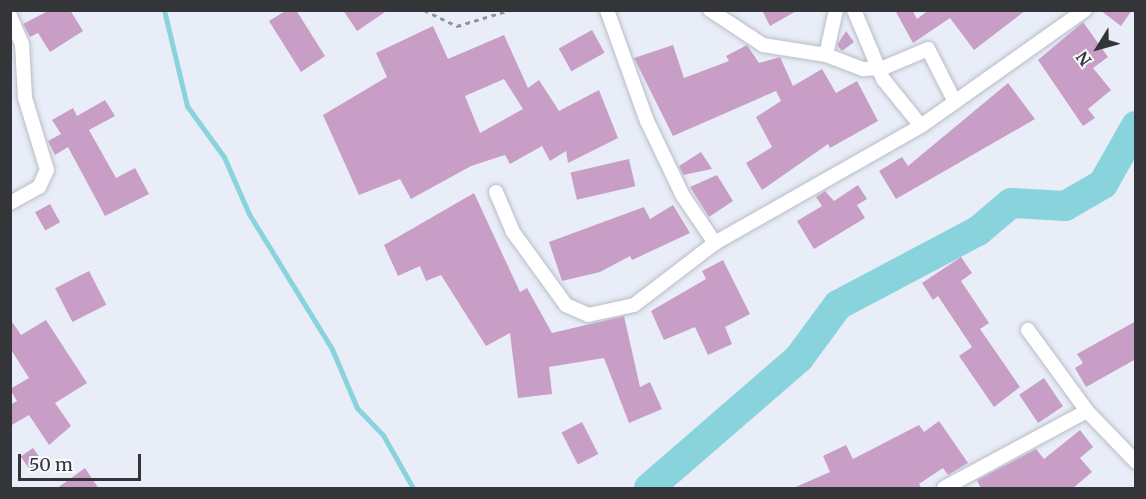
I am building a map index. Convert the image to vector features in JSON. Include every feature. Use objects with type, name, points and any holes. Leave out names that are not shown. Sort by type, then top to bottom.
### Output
[{"type":"street","points":[[607,10],[647,121],[683,196],[715,243]]},
{"type":"street","points":[[710,10],[763,45],[826,55],[863,69],[883,68],[928,49],[956,102]]},
{"type":"street","points":[[826,55],[836,10]]},
{"type":"street","points":[[854,10],[883,68],[884,79],[921,126]]},
{"type":"street","points":[[496,192],[513,232],[576,313],[634,305],[715,243],[921,126],[1085,10]]},
{"type":"street","points":[[10,16],[22,44],[25,98],[47,170],[39,187],[10,203]]},
{"type":"street","points":[[1028,330],[1088,411],[1136,462]]},
{"type":"street","points":[[944,489],[1088,411]]},
{"type":"path","points":[[424,10],[457,26],[510,10]]},
{"type":"building","points":[[50,10],[70,10],[83,31],[50,52],[38,33],[30,37],[23,24]]},
{"type":"building","points":[[287,10],[296,10],[325,56],[301,72],[269,21]]},
{"type":"building","points":[[343,10],[388,10],[357,31]]},
{"type":"building","points":[[762,10],[798,10],[770,26]]},
{"type":"building","points":[[895,10],[912,10],[917,19],[929,10],[1026,10],[974,50],[950,18],[913,43]]},
{"type":"building","points":[[1100,10],[1132,10],[1121,26]]},
{"type":"building","points":[[1083,22],[1108,57],[1093,68],[1111,90],[1088,109],[1095,118],[1083,126],[1038,60]]},
{"type":"building","points":[[433,26],[448,59],[504,35],[528,88],[539,80],[559,111],[599,90],[618,138],[568,163],[566,151],[550,161],[542,146],[510,164],[505,155],[471,166],[411,199],[400,179],[359,195],[323,115],[387,77],[376,53]],"holes":[[[504,79],[523,109],[480,133],[465,96]]]},
{"type":"building","points":[[592,30],[605,53],[571,71],[559,48]]},
{"type":"building","points":[[846,31],[854,42],[842,51],[837,45]]},
{"type":"building","points":[[673,45],[684,78],[729,61],[726,56],[747,45],[759,63],[780,57],[793,86],[822,69],[836,93],[857,81],[878,121],[830,148],[828,144],[762,190],[746,163],[772,147],[756,117],[781,101],[776,91],[673,136],[634,58]]},
{"type":"building","points":[[1008,83],[1035,119],[896,199],[879,171],[902,157],[908,166]]},
{"type":"building","points":[[105,100],[115,116],[89,130],[116,178],[135,168],[149,194],[105,216],[68,147],[55,155],[48,141],[61,134],[52,120],[73,108],[77,116]]},
{"type":"building","points":[[701,152],[712,169],[683,175],[679,166]]},
{"type":"building","points":[[629,159],[635,186],[577,200],[571,172]]},
{"type":"building","points":[[717,175],[733,201],[709,217],[690,187]]},
{"type":"building","points":[[858,185],[867,199],[857,205],[865,218],[814,249],[797,221],[822,206],[816,197],[825,191],[834,201]]},
{"type":"building","points":[[474,193],[520,292],[527,288],[552,333],[624,316],[640,387],[650,382],[662,409],[629,423],[604,358],[549,367],[552,394],[518,398],[510,333],[486,346],[441,275],[426,281],[420,266],[398,276],[384,245]]},
{"type":"building","points":[[50,204],[60,222],[45,231],[35,212]]},
{"type":"building","points":[[673,205],[690,233],[632,260],[630,256],[600,272],[562,281],[549,242],[644,207],[650,219]]},
{"type":"building","points":[[961,257],[972,273],[961,281],[989,323],[980,329],[1020,387],[994,407],[959,356],[972,347],[938,296],[933,300],[922,283]]},
{"type":"building","points":[[723,260],[750,314],[725,327],[732,344],[708,355],[695,327],[664,340],[651,311],[706,279],[702,271]]},
{"type":"building","points":[[89,271],[106,305],[72,322],[55,288]]},
{"type":"building","points":[[10,319],[21,335],[46,320],[87,383],[55,403],[71,426],[49,445],[29,415],[10,426],[10,405],[17,401],[10,389],[29,378],[10,348]]},
{"type":"building","points":[[1136,321],[1136,359],[1086,387],[1075,368],[1083,363],[1077,354]]},
{"type":"building","points":[[1044,378],[1063,406],[1038,423],[1019,395]]},
{"type":"building","points":[[939,421],[968,463],[948,475],[943,468],[919,484],[922,489],[791,489],[830,472],[823,456],[846,445],[853,459],[919,425],[924,432]]},
{"type":"building","points":[[582,422],[598,454],[578,465],[562,432]]},
{"type":"building","points":[[1080,430],[1093,447],[1080,458],[1092,472],[1072,489],[981,489],[977,480],[1036,449],[1044,459]]},
{"type":"building","points":[[33,448],[42,461],[30,470],[21,457]]},
{"type":"building","points":[[85,468],[99,489],[56,489]]},
{"type":"waterway","points":[[164,10],[187,106],[224,157],[249,214],[332,349],[357,408],[383,435],[413,488]]},
{"type":"waterway","points":[[649,488],[799,358],[838,305],[978,231],[1011,203],[1065,206],[1103,184],[1136,126]]}]
